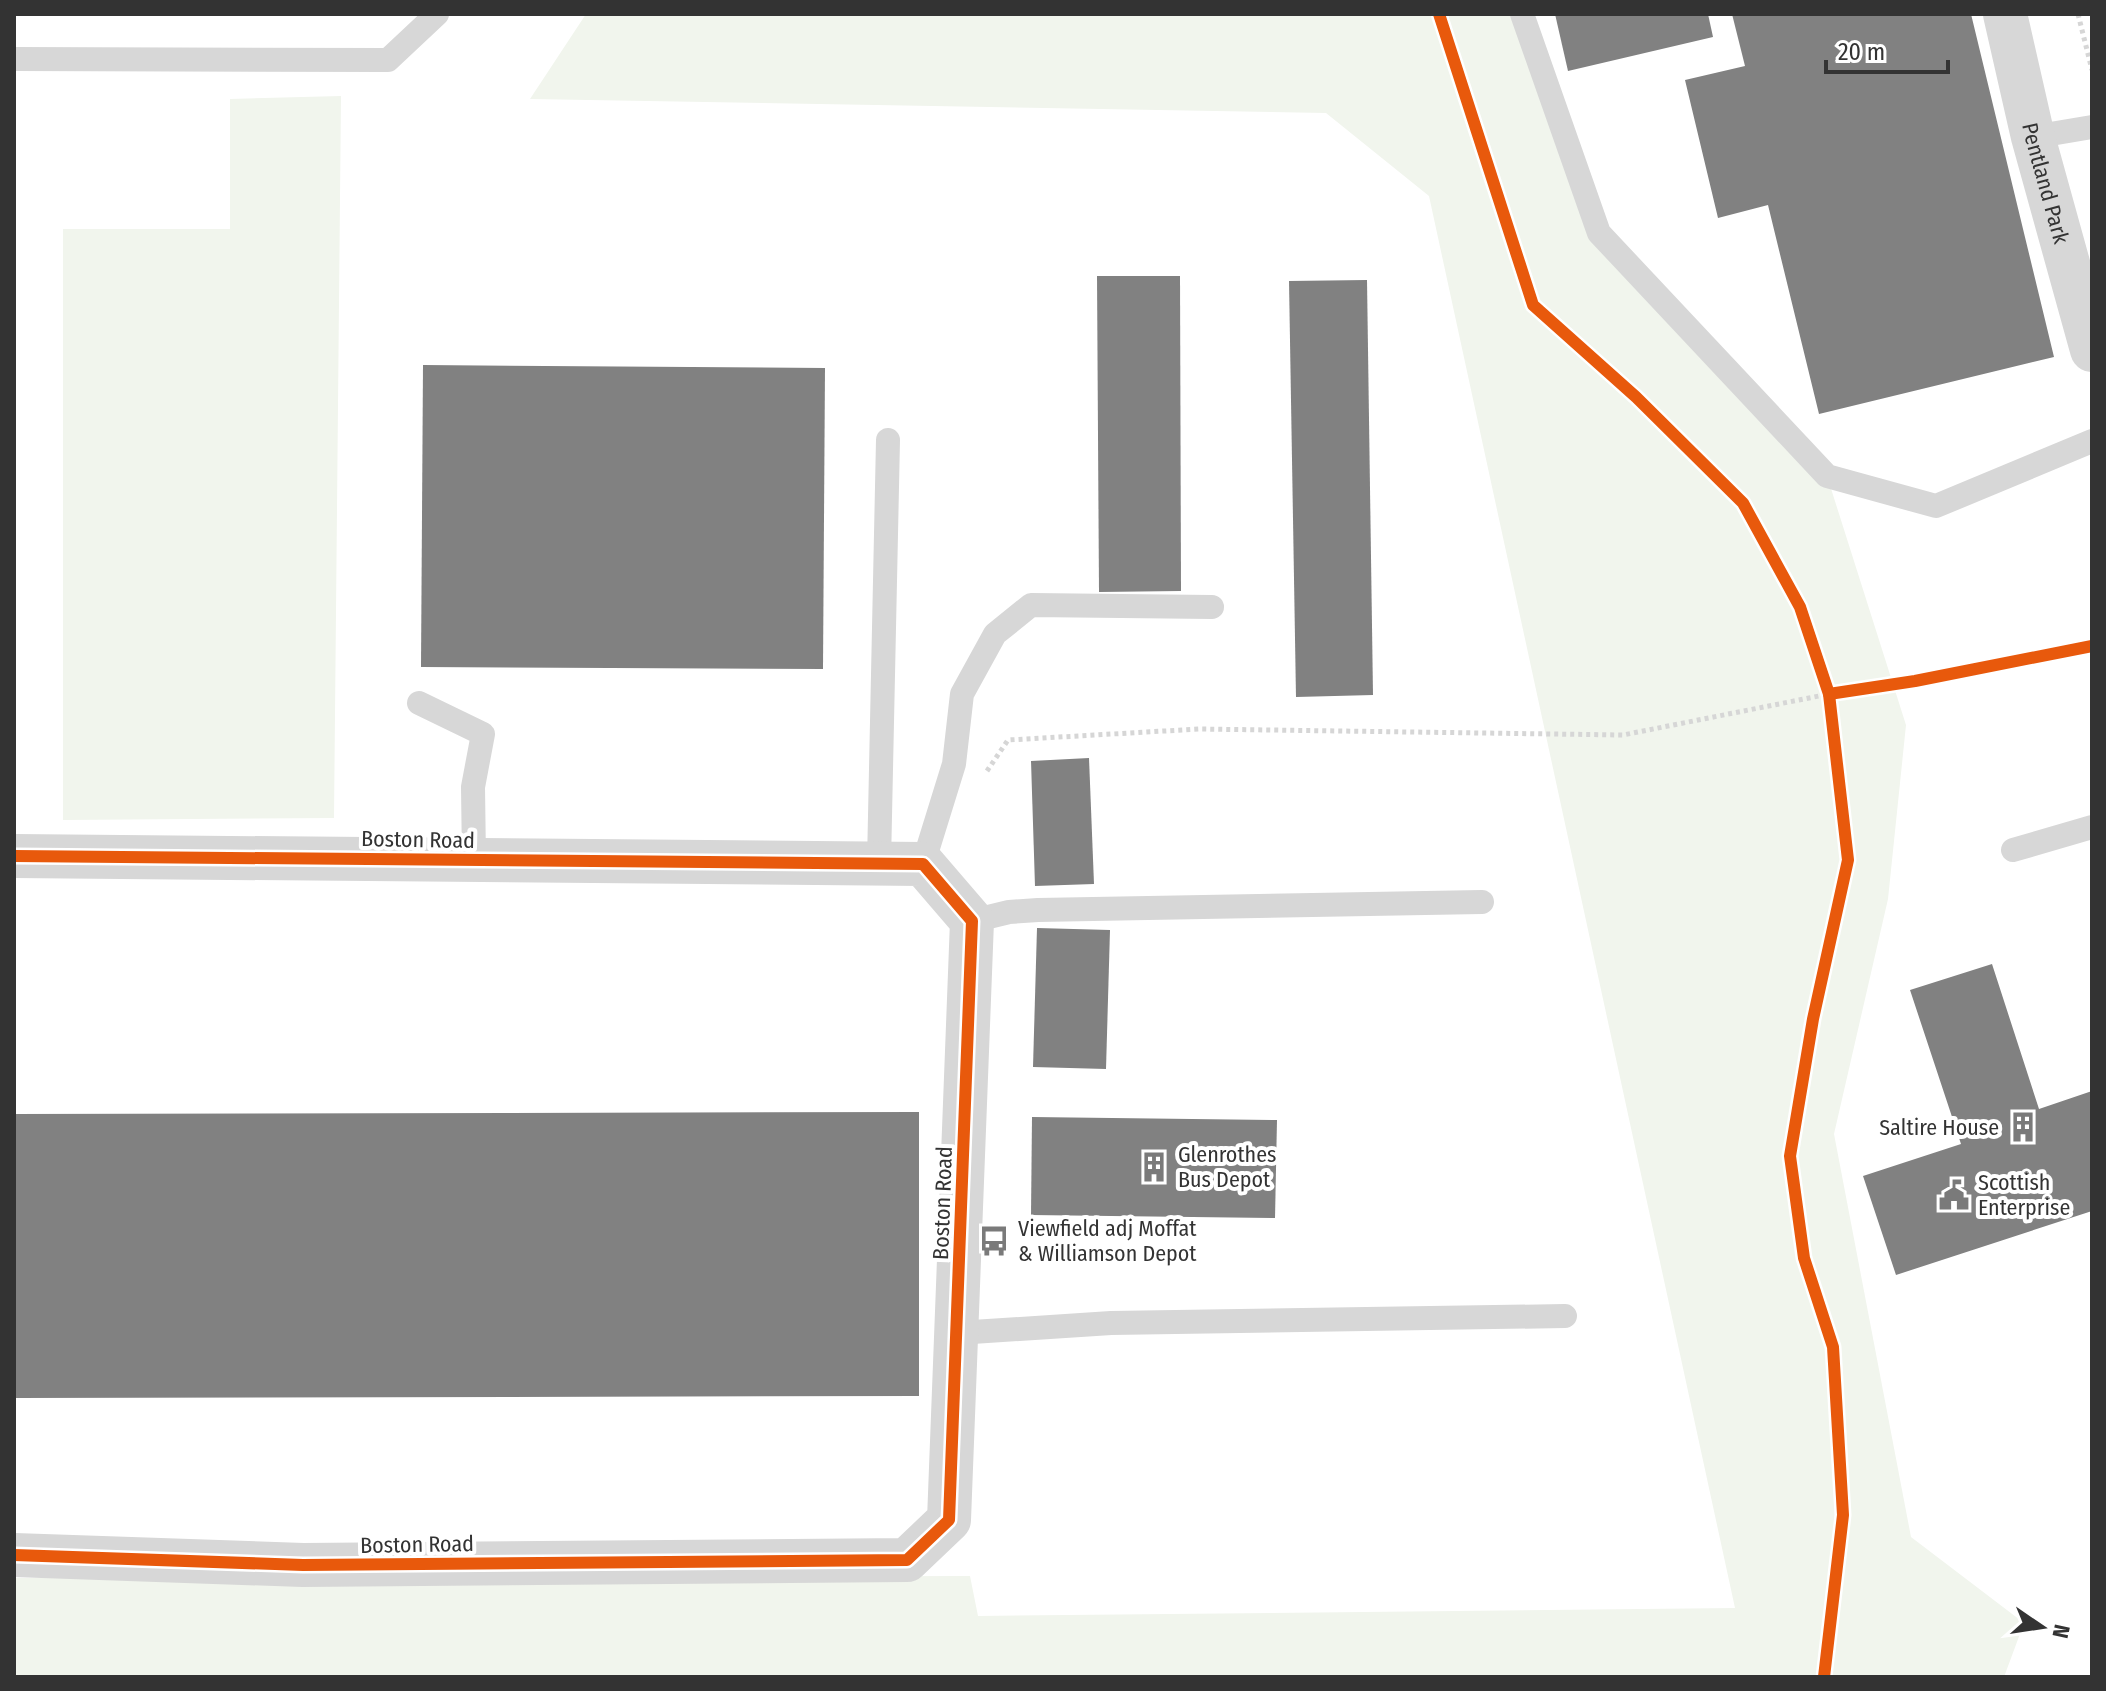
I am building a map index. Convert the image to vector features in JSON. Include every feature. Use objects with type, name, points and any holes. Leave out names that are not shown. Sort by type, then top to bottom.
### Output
[{"type":"street","name":"Pentland Park","points":[[2005,14],[2033,137],[2092,350]]},
{"type":"street","name":"Boston Road","points":[[14,856],[923,864]]},
{"type":"street","points":[[923,864],[972,921]]},
{"type":"street","name":"Boston Road","points":[[14,1555],[303,1565],[907,1560],[949,1520],[972,921]]},
{"type":"lane","points":[[14,59],[388,60],[437,14]]},
{"type":"lane","points":[[1522,14],[1599,233],[1827,476],[1936,506],[2092,441]]},
{"type":"lane","points":[[2033,137],[2092,127]]},
{"type":"lane","points":[[879,863],[888,440]]},
{"type":"lane","points":[[923,864],[954,764],[962,694],[995,634],[1031,605],[1212,607]]},
{"type":"lane","points":[[419,703],[483,734],[473,787],[474,860]]},
{"type":"lane","points":[[2013,850],[2092,827]]},
{"type":"lane","points":[[972,921],[1009,912],[1038,910],[1482,902]]},
{"type":"lane","points":[[957,1333],[1111,1323],[1565,1316]]},
{"type":"path","points":[[2078,14],[2092,70]]},
{"type":"path","points":[[1825,679],[1831,709]]},
{"type":"path","points":[[983,777],[1008,740],[1199,729],[1623,735],[1844,692]]},
{"type":"shaded area","points":[[586,14],[1522,14],[1599,233],[1827,476],[1906,725],[1888,899],[1834,1134],[1911,1537],[2024,1623],[2004,1677],[14,1677],[14,1578],[970,1576],[978,1616],[1735,1608],[1429,196],[1326,113],[530,99]]},
{"type":"shaded area","points":[[341,96],[334,818],[63,820],[63,229],[230,229],[230,99]]},
{"type":"building","points":[[1555,14],[1708,14],[1713,37],[1568,71]]},
{"type":"building","points":[[1732,14],[1971,14],[2054,357],[1819,414],[1768,205],[1718,218],[1685,80],[1745,66]]},
{"type":"building","points":[[1097,276],[1180,276],[1181,591],[1099,592]]},
{"type":"building","points":[[1367,280],[1373,695],[1296,697],[1289,281]]},
{"type":"building","points":[[423,365],[825,368],[823,669],[421,667]]},
{"type":"building","points":[[1089,758],[1094,884],[1035,886],[1031,761]]},
{"type":"building","points":[[1037,928],[1110,930],[1106,1069],[1033,1067]]},
{"type":"building","name":"Saltire House","points":[[1992,964],[2039,1109],[2092,1091],[2092,1211],[1896,1275],[1863,1176],[1961,1144],[1910,990]]},
{"type":"building","points":[[919,1112],[919,1396],[14,1398],[14,1114]]},
{"type":"building","name":"Glenrothes Bus Depot","points":[[1032,1117],[1277,1120],[1275,1218],[1031,1215]]},
{"type":"cycle path","points":[[1439,14],[1533,305],[1636,397],[1743,503],[1800,607],[1829,694],[1848,860],[1813,1019],[1790,1156],[1804,1258],[1833,1347],[1843,1515],[1824,1677]]},
{"type":"cycle path","points":[[1829,694],[1915,681],[2092,646]]},
{"type":"cycle path","points":[[14,856],[923,864],[972,921],[949,1520],[907,1560],[303,1565],[14,1555]]},
{"type":"place","name":"Saltire House","points":[[2023,1127]]},
{"type":"place","name":"Glenrothes Bus Depot","points":[[1154,1167]]},
{"type":"place","name":"Scottish Enterprise","points":[[1954,1195]]},
{"type":"place","name":"Viewfield adj Moffat & Williamson Depot","points":[[994,1241]]}]
